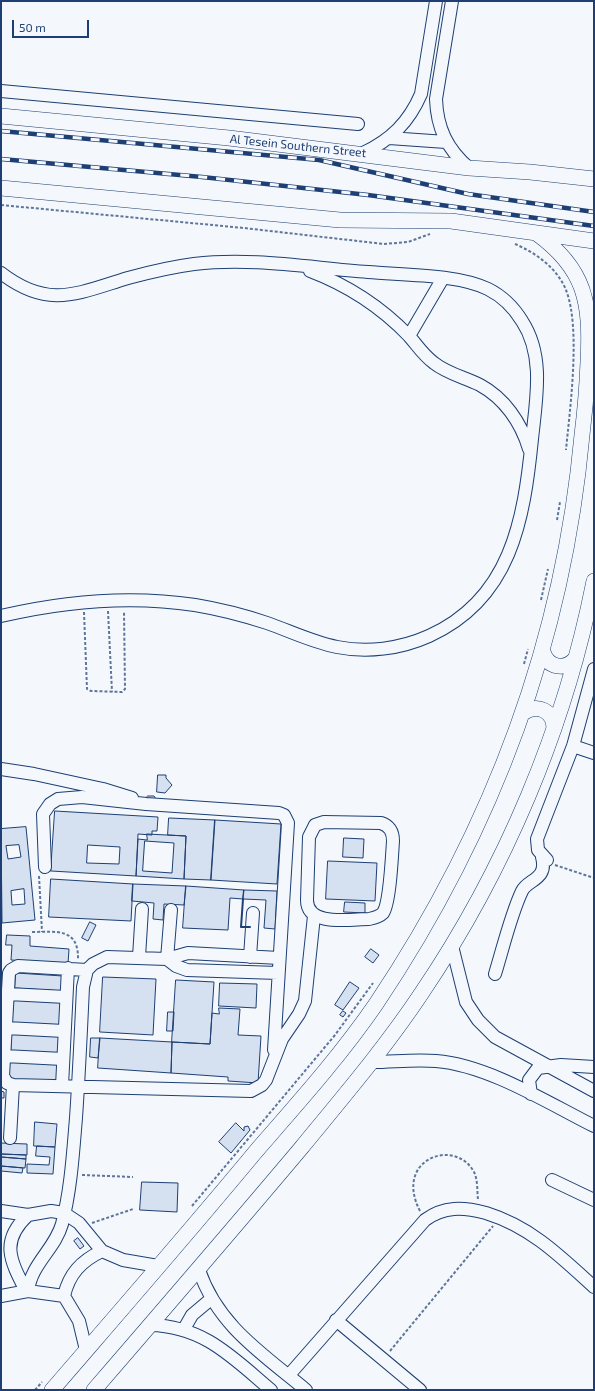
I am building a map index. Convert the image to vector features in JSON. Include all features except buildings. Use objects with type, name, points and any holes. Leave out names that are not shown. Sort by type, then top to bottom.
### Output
[{"type":"main road","name":"Al Tesein Southern Street","points":[[1,116],[364,154],[469,168],[530,172],[594,179]]},
{"type":"main road","points":[[1,188],[340,220],[451,221],[594,240]]},
{"type":"main road","points":[[52,1390],[308,1090],[374,1006],[425,926],[462,857],[496,786],[524,713],[543,652],[565,559],[580,466],[589,344],[590,302],[572,267],[550,243],[536,233]]},
{"type":"main road","points":[[94,1390],[199,1270],[372,1062],[410,1011],[452,946],[472,912],[509,840],[535,779],[554,728],[576,658],[594,584]]},
{"type":"main road","points":[[543,652],[548,661],[557,666],[568,665],[576,658]]},
{"type":"main road","points":[[524,713],[533,708],[544,710],[552,718],[554,728]]},
{"type":"street","points":[[364,154],[389,138],[411,114],[421,94],[436,1]]},
{"type":"street","points":[[452,1],[436,99],[438,121],[446,142],[456,156],[469,168]]},
{"type":"street","points":[[1,91],[358,124]]},
{"type":"street","points":[[389,138],[446,142]]},
{"type":"street","points":[[1,273],[27,289],[45,294],[62,296],[80,294],[148,273],[198,264],[249,262],[443,278],[486,288],[499,296],[519,316],[530,336],[536,352],[537,371],[529,480],[523,511],[509,555],[500,573],[488,591],[474,606],[440,631],[421,640],[380,649],[359,650],[318,642],[265,622],[230,612],[188,604],[124,599],[53,605],[1,616]]},
{"type":"street","points":[[300,267],[340,284],[358,295],[409,336],[432,362],[452,374],[480,385],[503,403],[520,426],[531,454]]},
{"type":"street","points":[[409,336],[443,278]]},
{"type":"street","points":[[495,974],[522,890],[537,878],[543,866],[544,858],[538,850],[537,840],[573,746],[594,669]]},
{"type":"street","points":[[573,746],[594,753]]},
{"type":"street","points":[[1,769],[34,774],[103,789],[146,804]]},
{"type":"street","points":[[45,867],[43,819],[46,809],[53,801],[66,798],[82,797],[146,804],[279,813],[286,817],[288,823],[274,1059]]},
{"type":"street","points":[[279,958],[188,953],[177,954],[167,959],[107,957],[78,969],[14,967],[9,973],[3,1076],[7,1083],[13,1085],[251,1091],[262,1085],[266,1080],[282,1039],[299,1014],[305,1001],[314,916],[307,904],[309,837],[312,828],[324,822],[381,823],[389,828],[393,836],[393,841],[387,901],[382,913],[376,918],[369,919],[324,919],[314,916]]},
{"type":"street","points":[[139,957],[142,909]]},
{"type":"street","points":[[167,959],[171,910]]},
{"type":"street","points":[[250,956],[252,913]]},
{"type":"street","points":[[452,946],[466,1002],[478,1020],[494,1037],[594,1091]]},
{"type":"street","points":[[167,959],[176,966],[187,970],[278,973]]},
{"type":"street","points":[[62,1086],[66,997],[78,969]]},
{"type":"street","points":[[27,1291],[34,1269],[54,1242],[62,1224],[71,1174],[78,1086],[83,987],[78,969]]},
{"type":"street","points":[[8,994],[66,997]]},
{"type":"street","points":[[6,1028],[64,1031]]},
{"type":"street","points":[[4,1056],[63,1059]]},
{"type":"street","points":[[372,1062],[436,1061],[459,1065],[498,1078],[594,1126]]},
{"type":"street","points":[[531,1094],[528,1085],[531,1075],[538,1068],[574,1065],[594,1067]]},
{"type":"street","points":[[10,1138],[13,1085]]},
{"type":"street","points":[[552,1180],[594,1200]]},
{"type":"street","points":[[288,1375],[424,1220],[440,1211],[452,1208],[467,1208],[516,1224],[552,1249],[594,1286]]},
{"type":"street","points":[[1,1211],[28,1215],[51,1211],[64,1213],[72,1217],[102,1251],[123,1260],[158,1266]]},
{"type":"street","points":[[27,1291],[10,1260],[8,1245],[15,1227],[28,1215]]},
{"type":"street","points":[[64,1296],[74,1272],[86,1259],[102,1251]]},
{"type":"street","points":[[199,1270],[211,1299],[233,1329],[306,1390]]},
{"type":"street","points":[[1,1296],[27,1291],[45,1292],[64,1296],[79,1321],[86,1350]]},
{"type":"street","points":[[184,1329],[192,1315],[211,1299]]},
{"type":"street","points":[[336,1320],[382,1360],[420,1390]]},
{"type":"street","points":[[150,1325],[184,1329],[197,1334],[220,1347],[271,1390]]},
{"type":"path","points":[[1,205],[244,228],[384,244],[408,242],[436,232]]},
{"type":"path","points":[[514,243],[534,253],[550,267],[564,286],[570,302],[573,335],[566,455]]},
{"type":"path","points":[[557,522],[561,495]]},
{"type":"path","points":[[540,602],[548,568]]},
{"type":"path","points":[[83,602],[87,688],[91,691],[122,692],[125,689],[124,599]]},
{"type":"path","points":[[108,600],[112,692]]},
{"type":"path","points":[[522,669],[530,642]]},
{"type":"path","points":[[544,858],[556,866],[594,878]]},
{"type":"path","points":[[42,932],[39,872],[45,872],[45,867]]},
{"type":"path","points":[[32,932],[64,932],[74,939],[78,951],[78,969]]},
{"type":"path","points":[[188,1212],[331,1040],[375,980]]},
{"type":"path","points":[[424,1220],[414,1201],[412,1187],[415,1173],[424,1162],[437,1155],[452,1155],[465,1162],[474,1173],[477,1187],[478,1211]]},
{"type":"path","points":[[71,1174],[133,1177]]},
{"type":"path","points":[[81,1227],[133,1209]]},
{"type":"path","points":[[382,1360],[500,1218]]},
{"type":"railway","points":[[1,131],[319,160],[468,194],[594,212]]},
{"type":"railway","points":[[1,159],[202,177],[368,195],[594,226]]},
{"type":"wall","points":[[243,899],[241,927],[250,927]]}]
